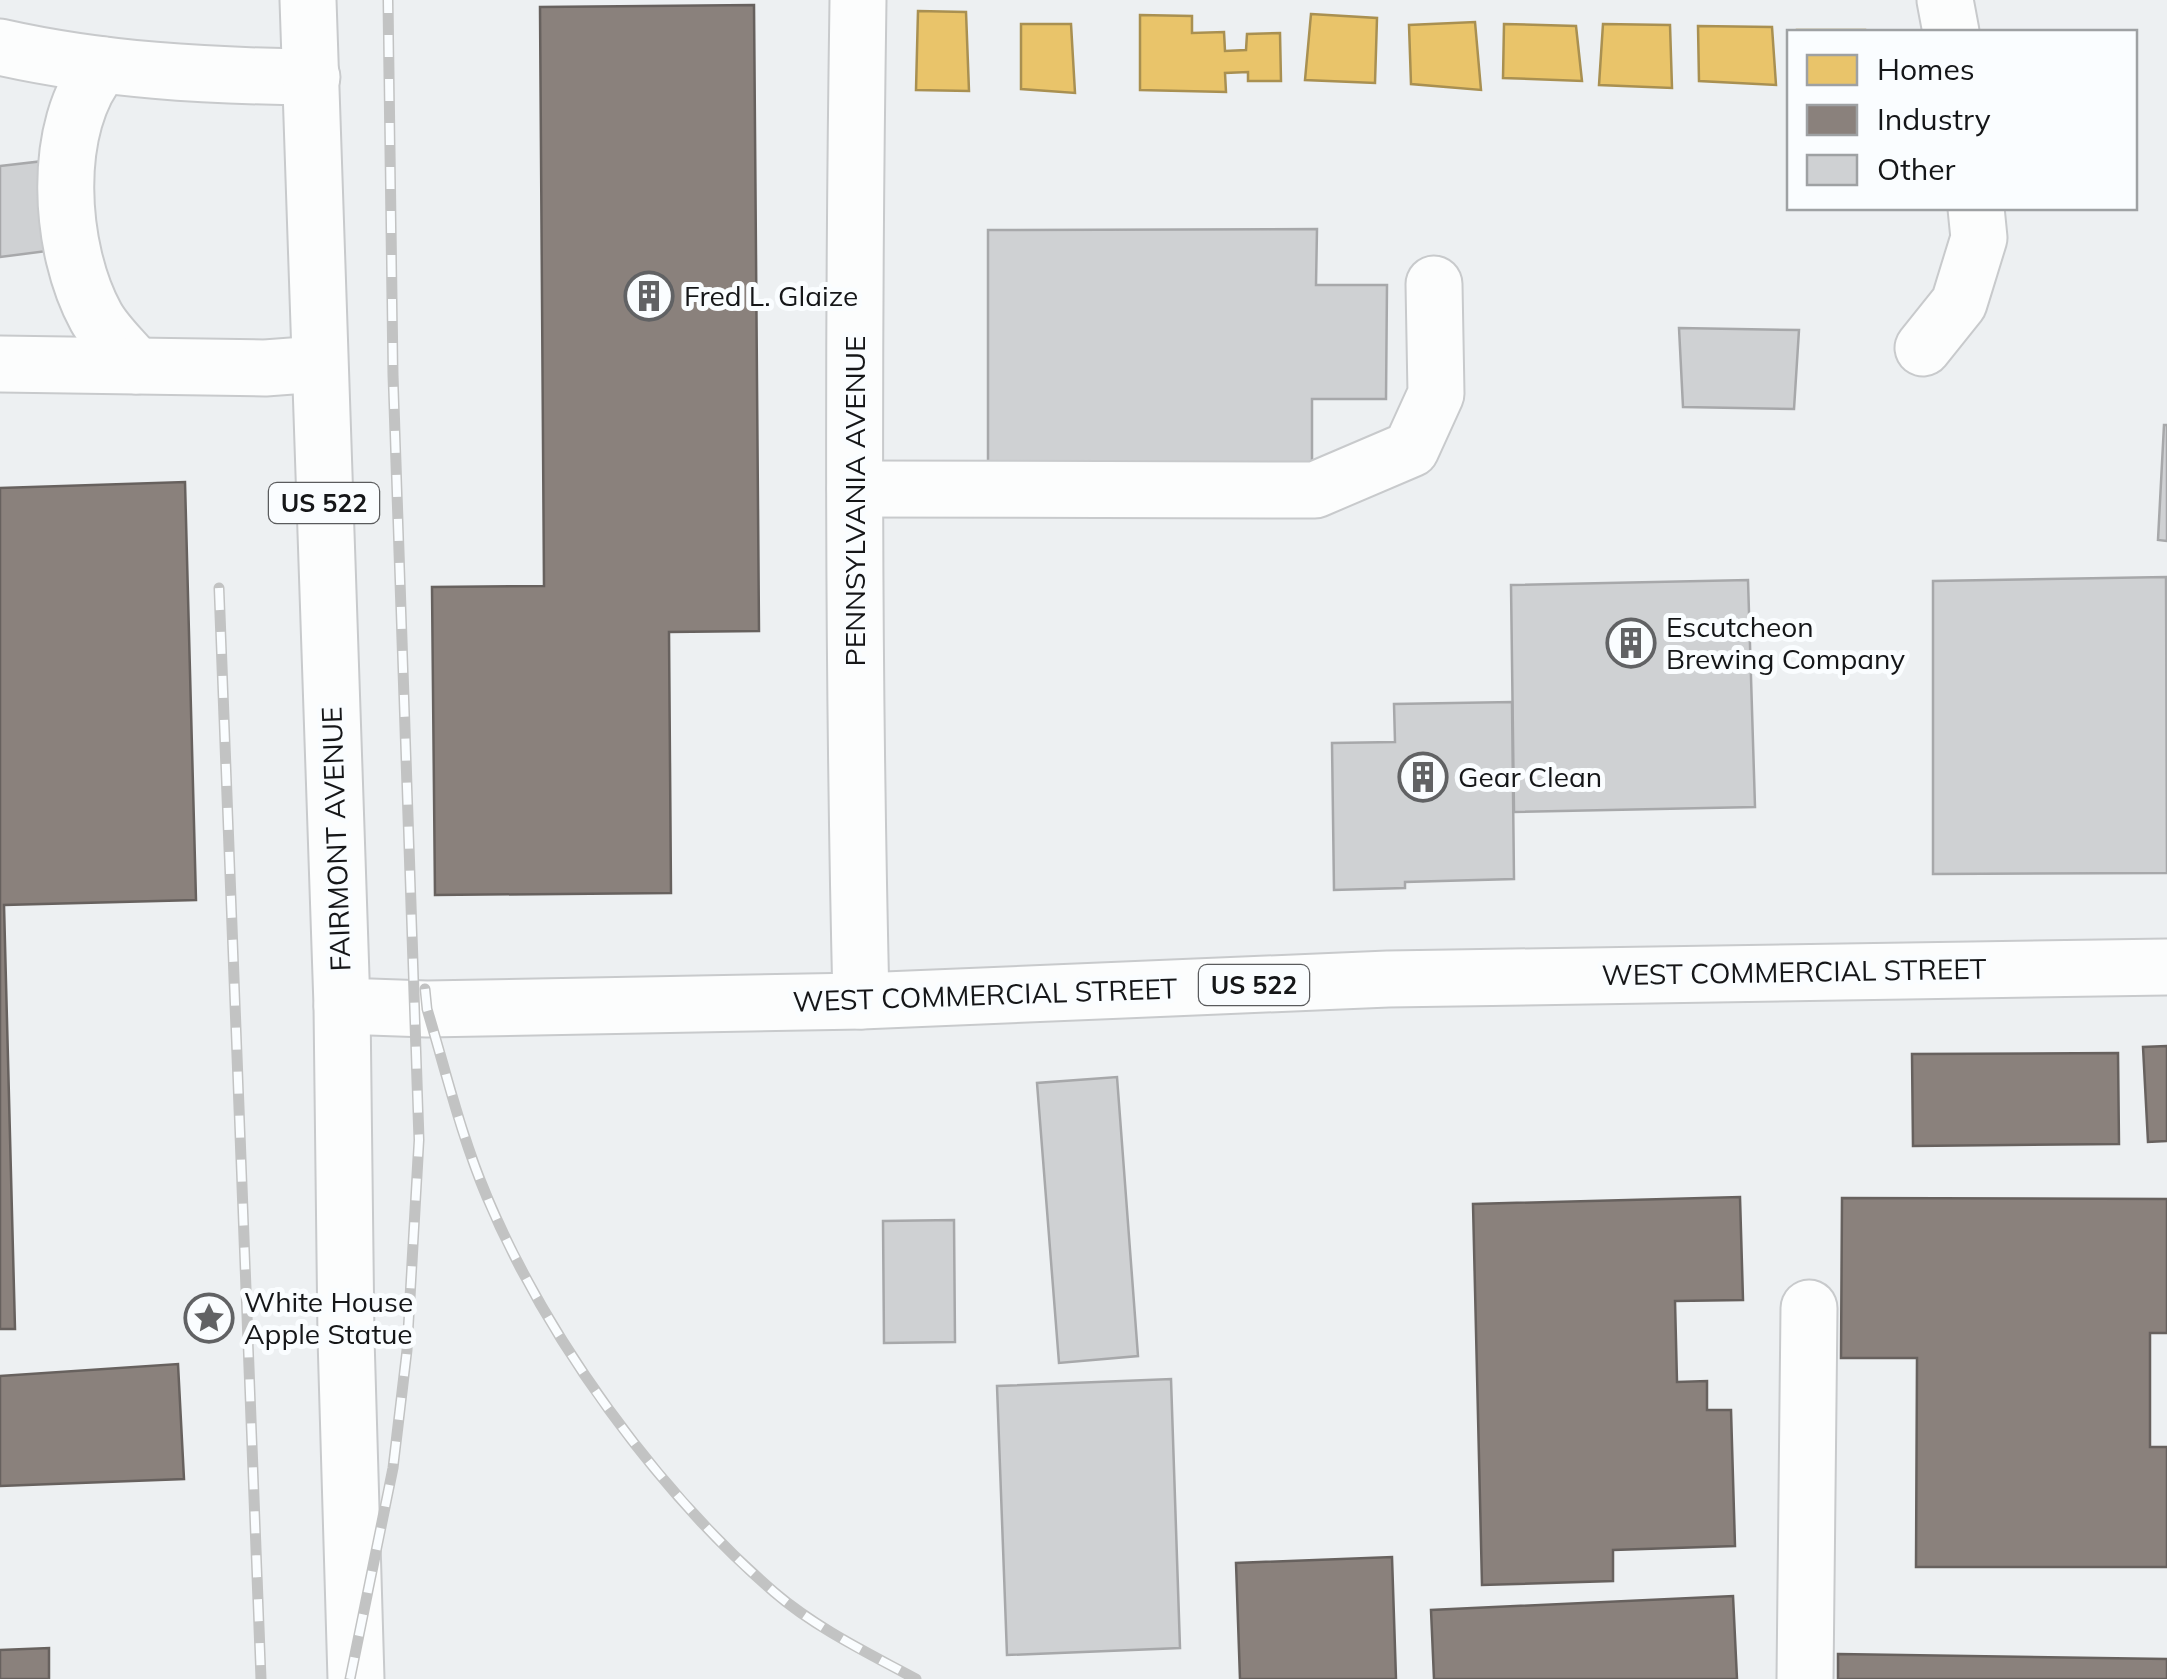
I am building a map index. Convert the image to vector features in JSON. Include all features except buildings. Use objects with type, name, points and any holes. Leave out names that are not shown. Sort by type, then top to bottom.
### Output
[{"type":"main road","name":"FAIRMONT AVENUE","points":[[308,0],[342,1006],[356,1679]]},
{"type":"main road","name":"PENNSYLVANIA AVENUE","points":[[858,0],[856,783],[861,1002]]},
{"type":"main road","points":[[1945,0],[1951,30]]},
{"type":"main road","points":[[0,47],[104,65],[241,76],[312,76]]},
{"type":"main road","points":[[104,65],[90,80],[78,107],[65,192],[67,221],[75,259],[97,319],[136,366]]},
{"type":"main road","points":[[1923,348],[1958,303],[1979,238],[1976,210]]},
{"type":"main road","points":[[856,489],[1315,490],[1411,449],[1436,394],[1434,284]]},
{"type":"main road","points":[[0,364],[265,368],[320,364]]},
{"type":"main road","name":"WEST COMMERCIAL STREET","points":[[342,1006],[427,1009],[861,1002],[1388,979],[2167,967]]},
{"type":"main road","points":[[1805,1679],[1809,1308]]},
{"type":"railway","points":[[350,1679],[393,1468],[407,1350],[419,1140],[393,375],[388,0]]},
{"type":"railway","points":[[219,588],[261,1679]]},
{"type":"railway","points":[[425,989],[454,1104],[487,1197],[541,1304],[609,1410],[688,1508],[774,1592],[825,1628],[916,1679]]},
{"type":"place","name":"Fred L. Glaize","points":[[649,296]]},
{"type":"place","name":"Escutcheon Brewing Company","points":[[1631,643]]},
{"type":"place","name":"Gear Clean","points":[[1423,777]]},
{"type":"place","name":"White House Apple Statue","points":[[209,1318]]}]
